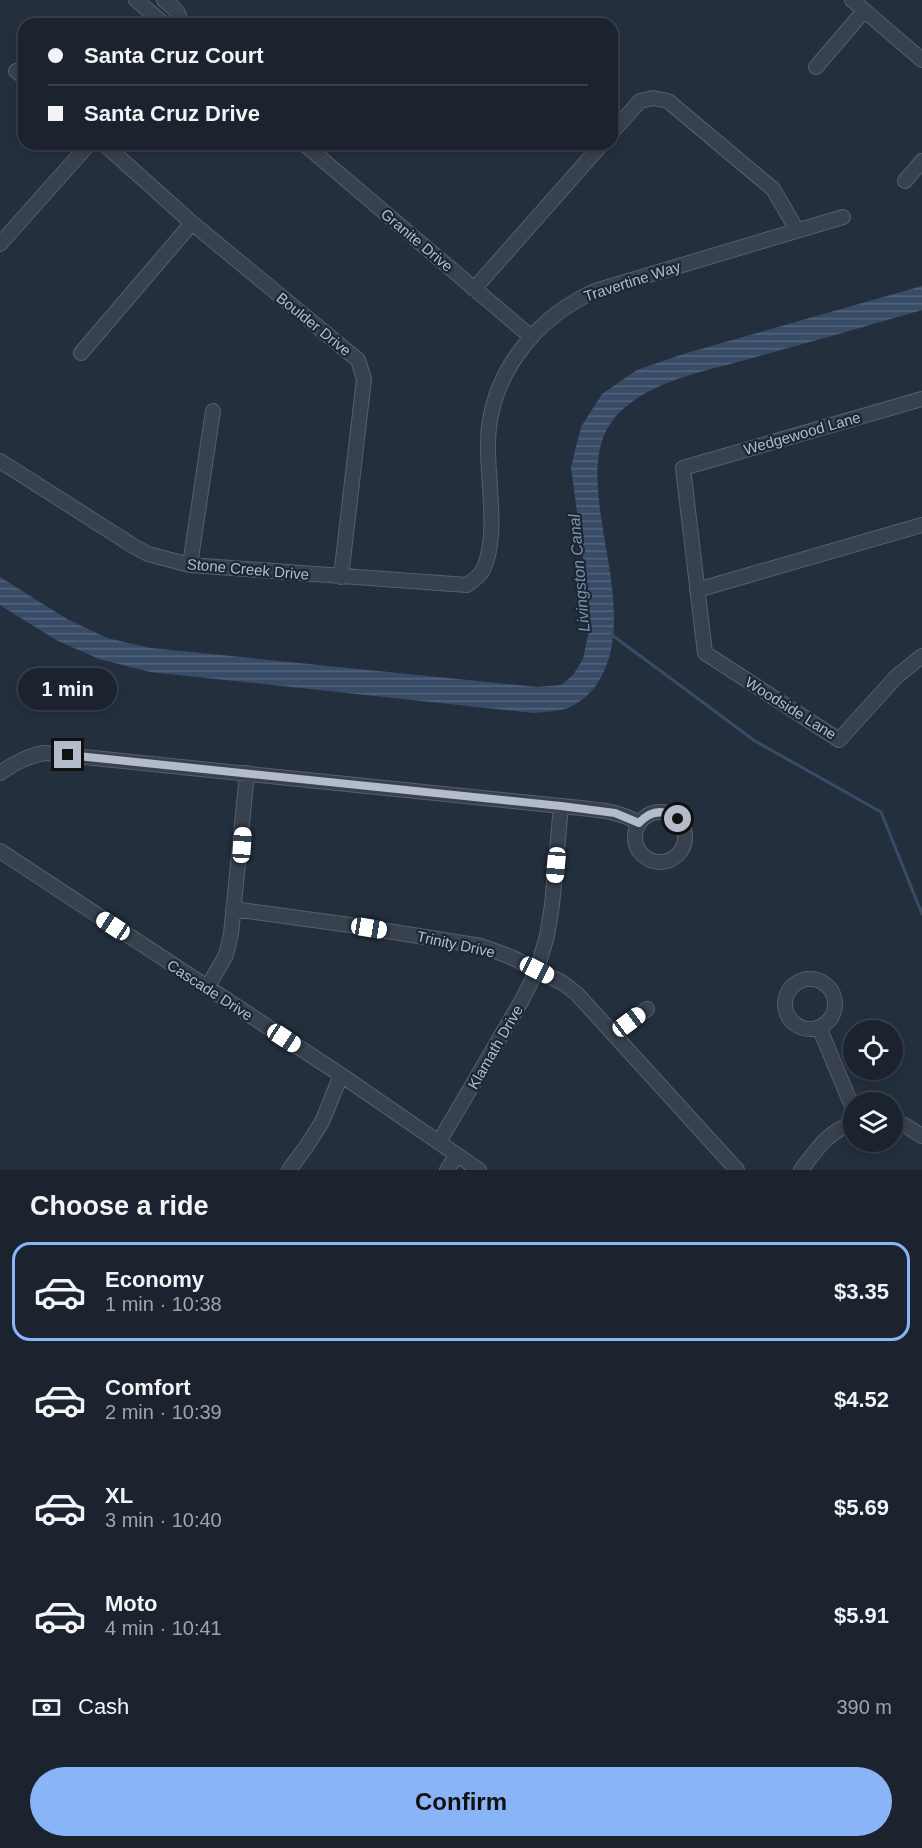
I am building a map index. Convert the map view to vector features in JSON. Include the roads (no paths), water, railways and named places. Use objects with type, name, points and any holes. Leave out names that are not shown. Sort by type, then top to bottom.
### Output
[{"type":"street","points":[[135,0],[157,18]]},
{"type":"street","points":[[164,0],[179,13],[181,18]]},
{"type":"street","points":[[852,0],[922,60]]},
{"type":"street","points":[[816,67],[864,11]]},
{"type":"street","points":[[618,125],[640,101],[653,98],[668,101],[773,189],[797,230]]},
{"type":"street","points":[[0,243],[84,150]]},
{"type":"street","name":"Boulder Drive","points":[[111,150],[192,223],[358,360],[364,379],[341,577]]},
{"type":"street","name":"Granite Drive","points":[[311,150],[530,336]]},
{"type":"street","points":[[474,289],[597,150]]},
{"type":"street","points":[[905,182],[922,161]]},
{"type":"street","name":"Travertine Way","points":[[482,572],[491,543],[490,422],[500,384],[530,336],[577,299],[595,291],[843,217]]},
{"type":"street","points":[[81,353],[192,223]]},
{"type":"street","name":"Wedgewood Lane","points":[[697,590],[683,468],[922,399]]},
{"type":"street","points":[[190,565],[213,411]]},
{"type":"street","name":"Stone Creek Drive","points":[[0,461],[135,547],[148,554],[190,565],[466,585],[482,572]]},
{"type":"street","points":[[697,590],[922,525]]},
{"type":"street","name":"Woodside Lane","points":[[697,590],[705,653],[839,740],[902,671],[922,656]]},
{"type":"street","points":[[0,773],[32,755],[45,753],[561,806],[615,813],[639,823]]},
{"type":"street","points":[[207,988],[226,956],[231,934],[242,845],[247,773]]},
{"type":"street","name":"Klamath Drive","points":[[440,1142],[537,970],[547,936],[552,905],[561,806]]},
{"type":"street","name":"Cascade Drive","points":[[0,851],[341,1075],[479,1170]]},
{"type":"street","name":"Trinity Drive","points":[[233,909],[481,946],[511,957],[563,983],[577,994],[737,1170]]},
{"type":"street","points":[[614,1034],[647,1009]]},
{"type":"street","points":[[819,1027],[846,1092]]},
{"type":"street","points":[[289,1170],[322,1122],[341,1075]]},
{"type":"street","points":[[903,1125],[922,1136]]},
{"type":"street","points":[[801,1170],[823,1142],[843,1127]]},
{"type":"street","points":[[447,1170],[456,1156]]},
{"type":"water","points":[[922,286],[922,310],[686,376],[652,390],[622,410],[604,435],[598,467],[599,502],[611,578],[614,616],[611,652],[594,688],[579,702],[565,709],[534,713],[150,672],[99,659],[56,640],[0,605],[0,577],[67,619],[107,638],[151,648],[537,687],[561,685],[573,675],[583,659],[589,630],[589,602],[571,467],[581,427],[602,394],[637,370],[680,355]]},
{"type":"waterway","points":[[612,635],[755,741],[881,812],[922,914]]},
{"type":"water label","name":"Livingston Canal","points":[[579,573]]}]
